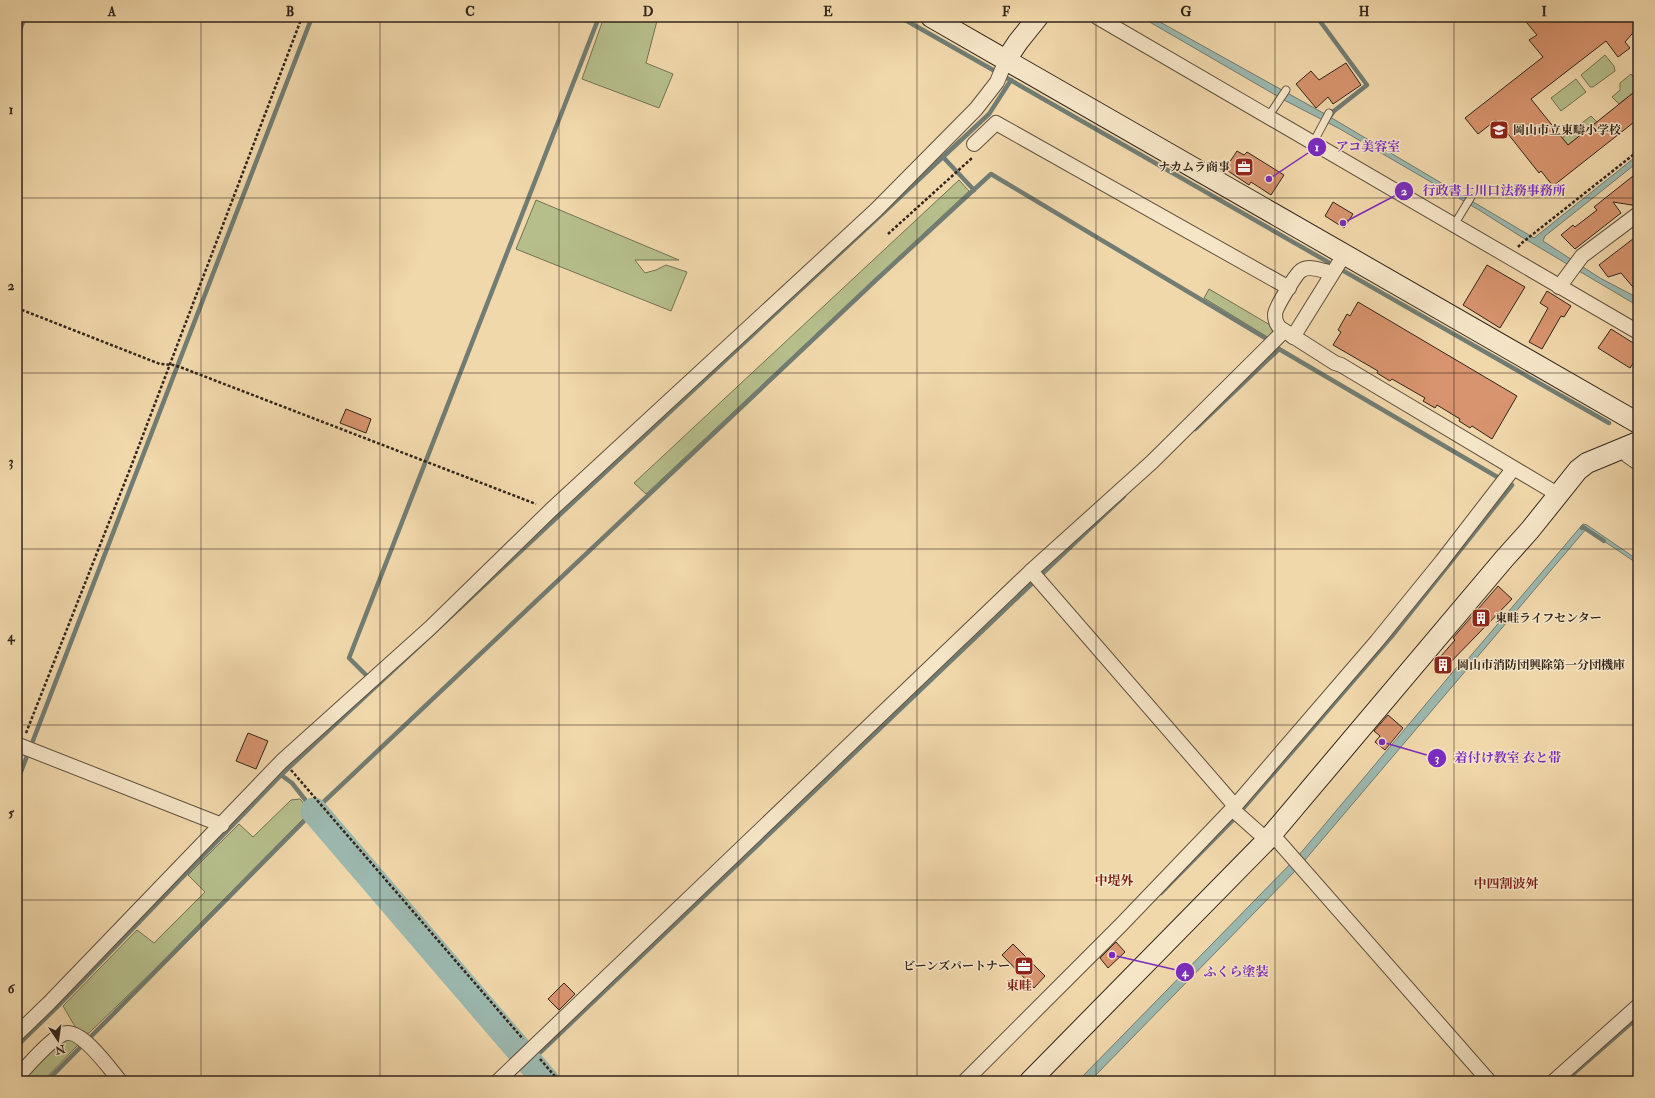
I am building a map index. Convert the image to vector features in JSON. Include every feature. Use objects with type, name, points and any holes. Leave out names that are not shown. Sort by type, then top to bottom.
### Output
[{"type":"street","points":[[932,17],[1006,60],[1337,265],[1638,423]]},
{"type":"street","points":[[17,1034],[222,825],[282,761],[430,628],[551,510],[882,205],[976,109],[996,82],[1006,60],[1018,42],[1038,17]]},
{"type":"street","points":[[1097,17],[1638,332]]},
{"type":"street","points":[[974,144],[996,123],[1289,288]]},
{"type":"street","points":[[1559,287],[1582,256],[1638,214]]},
{"type":"street","points":[[1337,265],[1301,270],[1275,313],[1280,339],[1559,495]]},
{"type":"street","points":[[498,1081],[535,1053],[1036,576],[1280,339],[1337,265]]},
{"type":"street","points":[[1631,444],[1628,456],[1638,463]]},
{"type":"street","points":[[1030,1081],[1270,837],[1559,495],[1578,470],[1587,463],[1631,444]]},
{"type":"street","points":[[965,1081],[1236,811],[1442,562],[1513,469]]},
{"type":"street","points":[[1036,576],[1236,811],[1270,837],[1298,863],[1489,1081]]},
{"type":"street","points":[[27,748],[222,825]]},
{"type":"street","points":[[1554,1081],[1638,1006]]},
{"type":"street","points":[[17,1077],[52,1041],[64,1034],[72,1033],[85,1042],[120,1081]]},
{"type":"lane","points":[[1268,117],[1286,90]]},
{"type":"lane","points":[[1313,143],[1330,113]]},
{"type":"lane","points":[[1454,225],[1471,197]]},
{"type":"path","points":[[27,748],[168,364],[302,17]]},
{"type":"path","points":[[1523,242],[1638,150]]},
{"type":"path","points":[[888,234],[958,169]]},
{"type":"path","points":[[17,308],[160,364],[180,367],[551,510]]},
{"type":"path","points":[[292,772],[318,800],[559,1081]]},
{"type":"green space","points":[[604,17],[658,17],[646,63],[673,74],[659,108],[582,79]]},
{"type":"green space","points":[[1605,55],[1614,66],[1615,71],[1593,87],[1590,87],[1581,75]]},
{"type":"green space","points":[[1631,74],[1638,83],[1638,89],[1619,104],[1612,97],[1620,90],[1620,83]]},
{"type":"green space","points":[[1576,79],[1586,92],[1561,111],[1551,98]]},
{"type":"green space","points":[[1591,116],[1597,122],[1568,145],[1562,138]]},
{"type":"green space","points":[[959,180],[969,191],[646,494],[634,483]]},
{"type":"green space","points":[[536,200],[679,260],[635,260],[645,273],[666,265],[687,272],[671,311],[516,249]]},
{"type":"green space","points":[[1209,289],[1270,325],[1274,333],[1269,338],[1204,298]]},
{"type":"green space","points":[[300,799],[305,805],[306,816],[153,971],[89,1033],[83,1034],[77,1030],[63,1006],[137,930],[154,943],[205,892],[188,875],[239,824],[253,837],[291,800]]},
{"type":"green space","points":[[68,1039],[79,1044],[43,1081],[19,1081],[60,1040]]},
{"type":"water","points":[[1141,17],[1151,17],[1325,114],[1534,238],[1638,155],[1638,162],[1545,236],[1543,241],[1600,278],[1638,298],[1638,306],[1479,210],[1340,129],[1284,100]]},
{"type":"water","points":[[1583,524],[1587,525],[1638,560],[1638,564],[1586,529],[1299,867],[1090,1081],[1078,1081],[1299,855],[1457,667],[1462,666]]},
{"type":"building","points":[[1522,17],[1638,17],[1638,27],[1625,42],[1630,48],[1618,57],[1606,41],[1531,99],[1568,145],[1638,89],[1638,119],[1553,186],[1541,171],[1539,173],[1496,120],[1478,134],[1465,118],[1543,57],[1529,40],[1537,35]]},
{"type":"building","points":[[1346,63],[1361,85],[1333,104],[1328,97],[1316,108],[1296,84],[1311,71],[1319,80]]},
{"type":"building","points":[[1237,151],[1244,155],[1247,152],[1284,175],[1271,195],[1251,182],[1249,185],[1225,169]]},
{"type":"building","points":[[1633,176],[1638,182],[1638,206],[1613,202],[1621,213],[1575,249],[1561,235],[1573,225],[1575,227],[1597,210],[1594,207]]},
{"type":"building","points":[[1333,202],[1353,214],[1344,228],[1325,216]]},
{"type":"building","points":[[1638,235],[1638,293],[1621,273],[1608,277],[1599,265]]},
{"type":"building","points":[[1487,265],[1525,287],[1500,328],[1463,305]]},
{"type":"building","points":[[1547,291],[1571,306],[1564,317],[1561,316],[1542,349],[1529,342],[1548,308],[1540,303]]},
{"type":"building","points":[[1358,302],[1517,396],[1492,439],[1472,426],[1470,428],[1459,421],[1460,419],[1437,405],[1435,408],[1423,401],[1425,398],[1392,379],[1390,381],[1377,373],[1378,371],[1333,345],[1341,332],[1338,330],[1347,314],[1350,316]]},
{"type":"building","points":[[1611,329],[1638,346],[1638,356],[1630,368],[1598,348]]},
{"type":"building","points":[[346,409],[371,419],[366,433],[340,423]]},
{"type":"building","name":"東畦ライフセンター","points":[[1498,586],[1512,599],[1442,671],[1434,664],[1455,640],[1453,638]]},
{"type":"building","points":[[1388,715],[1403,728],[1385,750],[1375,742],[1380,736],[1374,731]]},
{"type":"building","points":[[248,733],[268,741],[256,769],[236,761]]},
{"type":"building","points":[[1116,942],[1125,952],[1108,968],[1100,958]]},
{"type":"building","points":[[1013,944],[1045,976],[1034,988],[1002,955]]},
{"type":"building","points":[[564,983],[575,994],[559,1010],[548,999]]},
{"type":"waterway","points":[[17,37],[25,17]]},
{"type":"waterway","points":[[17,782],[312,17]]},
{"type":"waterway","points":[[367,676],[349,658],[599,17]]},
{"type":"waterway","points":[[900,17],[993,70]]},
{"type":"waterway","points":[[1317,17],[1367,85],[1334,111],[1329,118]]},
{"type":"waterway","points":[[1005,77],[1609,423]]},
{"type":"waterway","points":[[17,1046],[58,1006],[281,775],[989,114],[1011,80]]},
{"type":"waterway","points":[[943,157],[974,190]]},
{"type":"waterway","points":[[47,1081],[314,811],[876,280],[991,174],[1267,339],[1279,349],[1499,478]]},
{"type":"waterway","points":[[1195,429],[1279,349]]},
{"type":"waterway","points":[[1161,893],[1234,819],[1392,636],[1512,485],[1508,483]]},
{"type":"waterway","points":[[530,1062],[1124,496]]},
{"type":"waterway","points":[[1582,528],[1583,527],[1604,541]]},
{"type":"waterway","points":[[281,775],[292,783],[314,811]]},
{"type":"waterway","points":[[314,811],[519,1050]]},
{"type":"waterway","points":[[1565,1081],[1638,1017]]},
{"type":"waterway","points":[[527,1059],[546,1081]]},
{"type":"place","name":"岡山市立東疇小学校","points":[[1499,130]]},
{"type":"place","name":"ナカムラ商事","points":[[1244,167]]},
{"type":"place","name":"アコ美容室","points":[[1269,179]]},
{"type":"place","name":"行政書士川口法務事務所","points":[[1343,223]]},
{"type":"place","name":"東畦ライフセンター","points":[[1481,618]]},
{"type":"place","name":"岡山市消防団興除第一分団機庫","points":[[1443,665]]},
{"type":"place","name":"着付け教室 衣と帯","points":[[1382,742]]},
{"type":"place","name":"ふくら塗装","points":[[1112,955]]},
{"type":"place","name":"ビーンズパートナー","points":[[1024,966]]},
{"type":"district","name":"中堤外","points":[[1114,880]]},
{"type":"district","name":"中四割波舛","points":[[1506,883]]},
{"type":"district","name":"東畦","points":[[1019,985]]}]
